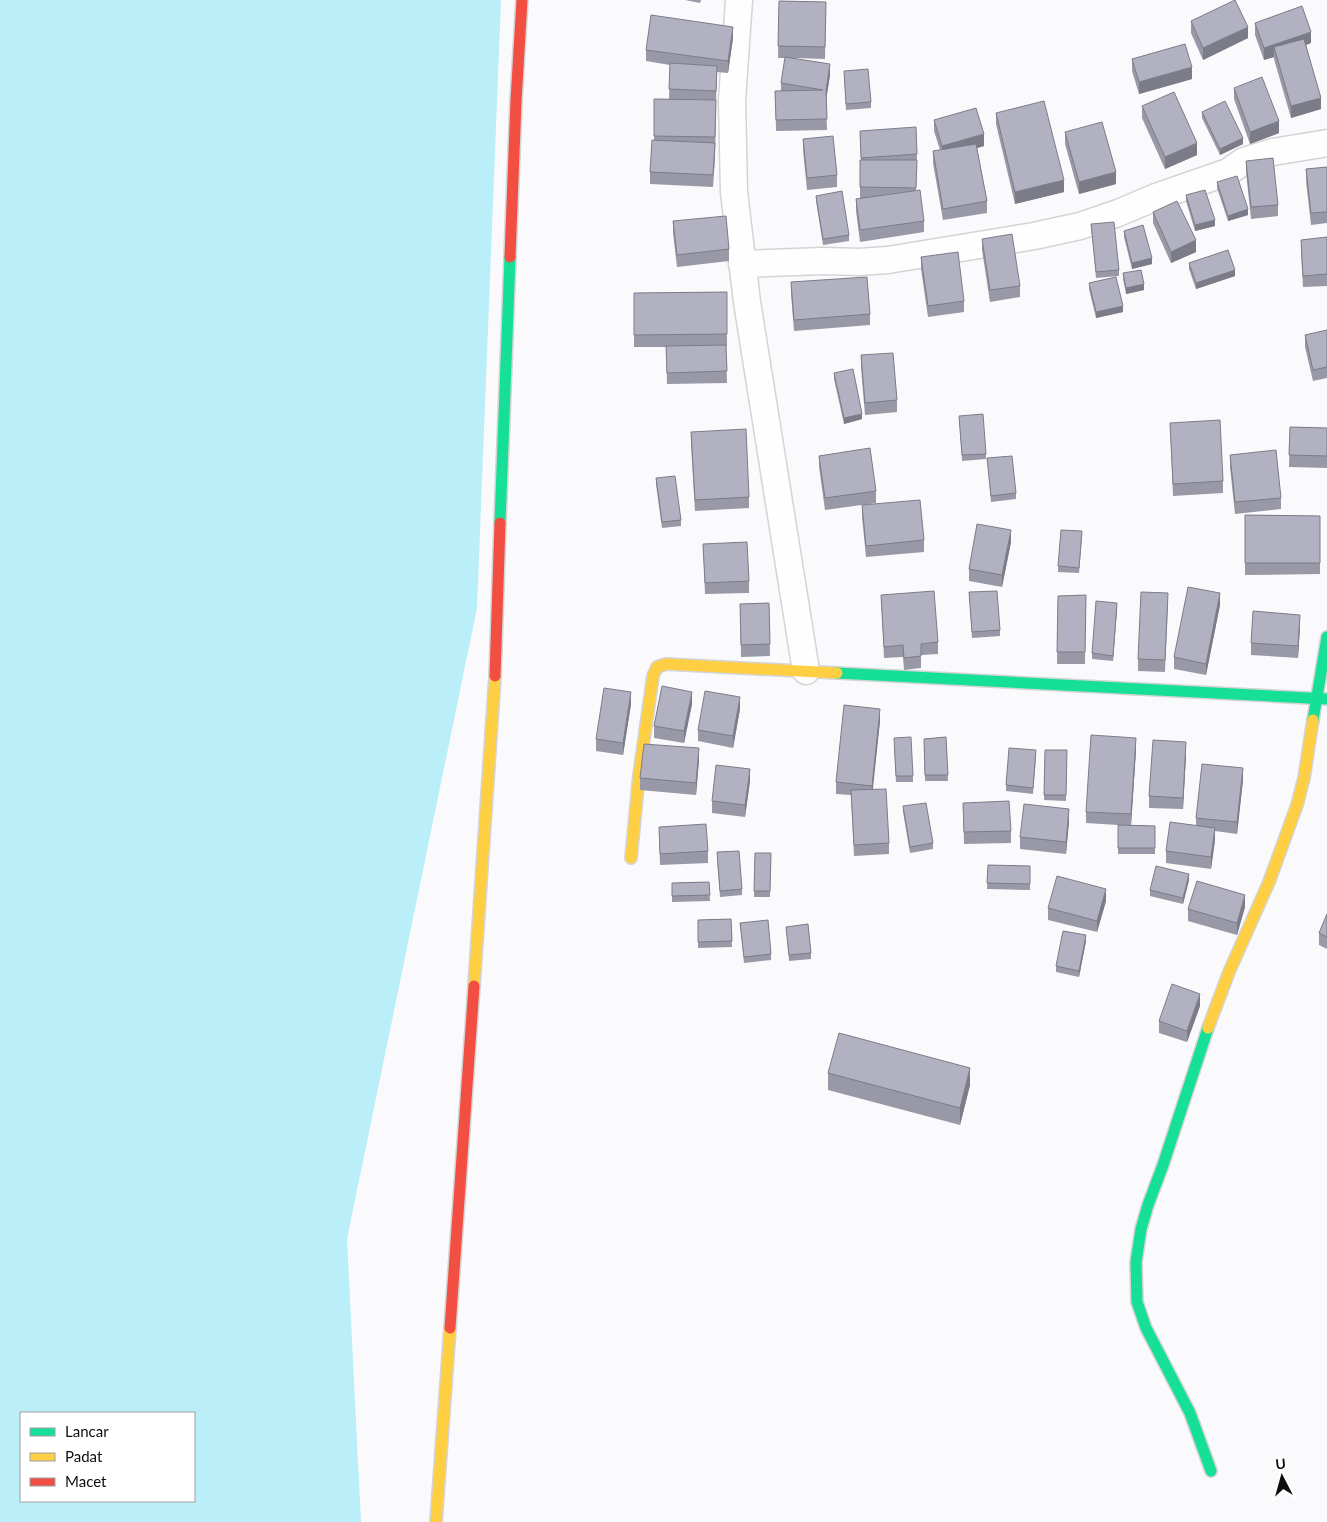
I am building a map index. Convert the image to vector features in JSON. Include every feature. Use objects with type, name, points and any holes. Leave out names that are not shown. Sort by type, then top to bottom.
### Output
[{"type":"street","points":[[436,1522],[494,695],[516,101],[522,0]]},
{"type":"street","points":[[739,0],[732,100],[734,192],[747,302],[806,671]]},
{"type":"street","points":[[742,264],[888,260],[1034,236],[1080,226],[1118,213],[1156,197],[1228,172],[1244,161],[1273,152],[1327,143]]},
{"type":"street","points":[[1211,1470],[1190,1413],[1146,1328],[1137,1302],[1136,1262],[1141,1229],[1148,1205],[1204,1040],[1229,972],[1269,882],[1296,805],[1304,778],[1321,698],[1327,637]]},
{"type":"street","points":[[631,858],[642,750],[653,676],[656,667],[666,664],[1321,698]]},
{"type":"water","points":[[0,0],[501,0],[477,608],[347,1239],[361,1522],[0,1522]]},
{"type":"building","points":[[1235,0],[1248,27],[1203,48],[1191,21]]},
{"type":"building","points":[[779,1],[826,2],[825,47],[778,46]]},
{"type":"building","points":[[1302,6],[1311,32],[1264,48],[1255,23]]},
{"type":"building","points":[[651,15],[733,27],[728,61],[646,50]]},
{"type":"building","points":[[1304,39],[1321,98],[1291,106],[1274,47]]},
{"type":"building","points":[[1185,44],[1192,67],[1139,82],[1132,59]]},
{"type":"building","points":[[785,57],[830,64],[826,90],[827,119],[776,120],[775,91],[823,90],[781,83]]},
{"type":"building","points":[[670,63],[717,66],[716,91],[669,89]]},
{"type":"building","points":[[868,69],[871,102],[846,104],[844,71]]},
{"type":"building","points":[[1262,77],[1279,121],[1250,132],[1234,88]]},
{"type":"building","points":[[1174,92],[1197,143],[1165,157],[1142,106]]},
{"type":"building","points":[[654,99],[716,100],[715,137],[654,136]]},
{"type":"building","points":[[1044,101],[1064,180],[1015,192],[996,113]]},
{"type":"building","points":[[1225,101],[1243,138],[1220,149],[1202,112]]},
{"type":"building","points":[[976,108],[984,134],[942,146],[934,120]]},
{"type":"building","points":[[1102,122],[1116,172],[1079,182],[1065,132]]},
{"type":"building","points":[[916,127],[917,154],[861,158],[860,131]]},
{"type":"building","points":[[833,136],[837,175],[807,178],[803,139]]},
{"type":"building","points":[[652,140],[715,143],[713,175],[650,172]]},
{"type":"building","points":[[976,144],[987,201],[943,209],[933,151]]},
{"type":"building","points":[[1273,158],[1278,205],[1251,207],[1246,161]]},
{"type":"building","points":[[860,160],[917,160],[916,188],[860,187]]},
{"type":"building","points":[[1327,167],[1327,212],[1311,213],[1306,169]]},
{"type":"building","points":[[1237,176],[1248,209],[1228,216],[1217,182]]},
{"type":"building","points":[[920,190],[924,221],[860,230],[856,199]]},
{"type":"building","points":[[1205,190],[1215,220],[1195,225],[1186,195]]},
{"type":"building","points":[[842,191],[849,235],[823,239],[816,196]]},
{"type":"building","points":[[1177,201],[1196,240],[1171,252],[1153,212]]},
{"type":"building","points":[[726,216],[729,249],[677,255],[673,221]]},
{"type":"building","points":[[1114,222],[1119,270],[1096,272],[1091,224]]},
{"type":"building","points":[[1143,225],[1152,258],[1132,263],[1124,231]]},
{"type":"building","points":[[1012,234],[1020,286],[990,290],[982,239]]},
{"type":"building","points":[[1327,237],[1327,274],[1303,276],[1301,240]]},
{"type":"building","points":[[1228,250],[1235,270],[1196,283],[1189,263]]},
{"type":"building","points":[[958,252],[964,301],[928,306],[921,257]]},
{"type":"building","points":[[1141,270],[1144,284],[1126,288],[1123,273]]},
{"type":"building","points":[[867,277],[870,314],[794,320],[791,282]]},
{"type":"building","points":[[1116,277],[1123,306],[1096,312],[1089,283]]},
{"type":"building","points":[[727,292],[727,334],[634,335],[634,293]]},
{"type":"building","points":[[1327,330],[1327,367],[1313,370],[1305,335]]},
{"type":"building","points":[[726,345],[727,371],[667,373],[666,346]]},
{"type":"building","points":[[893,353],[897,400],[865,403],[861,355]]},
{"type":"building","points":[[853,369],[862,414],[844,418],[834,373]]},
{"type":"building","points":[[983,414],[986,454],[962,455],[959,416]]},
{"type":"building","points":[[1220,420],[1223,481],[1173,484],[1170,423]]},
{"type":"building","points":[[1290,427],[1327,428],[1327,456],[1289,455]]},
{"type":"building","points":[[746,429],[749,497],[695,500],[691,432]]},
{"type":"building","points":[[870,448],[876,491],[825,498],[819,456]]},
{"type":"building","points":[[1276,450],[1281,498],[1235,502],[1230,455]]},
{"type":"building","points":[[1012,456],[1016,493],[991,496],[987,458]]},
{"type":"building","points":[[675,476],[681,520],[662,522],[656,478]]},
{"type":"building","points":[[920,500],[924,540],[866,546],[862,505]]},
{"type":"building","points":[[1245,515],[1320,516],[1320,563],[1245,563]]},
{"type":"building","points":[[977,524],[1011,530],[1002,575],[969,569]]},
{"type":"building","points":[[1061,530],[1082,531],[1079,568],[1058,566]]},
{"type":"building","points":[[747,542],[749,581],[705,583],[703,544]]},
{"type":"building","points":[[1188,587],[1220,593],[1206,664],[1174,657]]},
{"type":"building","points":[[934,591],[938,642],[921,644],[921,656],[904,658],[903,645],[884,647],[881,595]]},
{"type":"building","points":[[997,591],[1000,630],[972,632],[969,592]]},
{"type":"building","points":[[1141,592],[1168,593],[1165,660],[1138,659]]},
{"type":"building","points":[[1086,595],[1085,652],[1057,652],[1058,596]]},
{"type":"building","points":[[1096,601],[1117,603],[1113,656],[1092,653]]},
{"type":"building","points":[[769,603],[770,644],[741,645],[740,604]]},
{"type":"building","points":[[1253,611],[1300,615],[1298,646],[1251,643]]},
{"type":"building","points":[[662,686],[692,692],[684,731],[654,726]]},
{"type":"building","points":[[604,688],[631,692],[623,743],[596,739]]},
{"type":"building","points":[[705,691],[740,697],[733,736],[698,730]]},
{"type":"building","points":[[844,705],[880,709],[872,786],[836,782]]},
{"type":"building","points":[[1091,735],[1136,738],[1131,814],[1086,812]]},
{"type":"building","points":[[911,737],[913,776],[896,776],[894,738]]},
{"type":"building","points":[[946,737],[948,775],[925,775],[924,739]]},
{"type":"building","points":[[1153,740],[1186,742],[1183,798],[1149,796]]},
{"type":"building","points":[[644,744],[699,748],[696,783],[640,778]]},
{"type":"building","points":[[1009,748],[1036,750],[1033,788],[1006,785]]},
{"type":"building","points":[[1045,750],[1067,750],[1066,795],[1044,795]]},
{"type":"building","points":[[1202,764],[1243,768],[1237,822],[1196,818]]},
{"type":"building","points":[[716,765],[750,769],[745,805],[712,801]]},
{"type":"building","points":[[886,789],[889,843],[854,845],[851,790]]},
{"type":"building","points":[[1009,801],[1011,831],[964,832],[963,803]]},
{"type":"building","points":[[926,803],[933,843],[910,847],[903,806]]},
{"type":"building","points":[[1024,804],[1069,809],[1066,842],[1020,837]]},
{"type":"building","points":[[1170,822],[1215,828],[1211,857],[1166,851]]},
{"type":"building","points":[[706,824],[708,851],[660,854],[659,827]]},
{"type":"building","points":[[1118,825],[1155,826],[1155,848],[1118,848]]},
{"type":"building","points":[[739,851],[742,889],[720,891],[717,852]]},
{"type":"building","points":[[755,853],[771,853],[770,891],[754,891]]},
{"type":"building","points":[[988,865],[1030,866],[1030,884],[987,883]]},
{"type":"building","points":[[1156,866],[1189,874],[1183,898],[1150,890]]},
{"type":"building","points":[[1057,876],[1106,889],[1097,921],[1048,908]]},
{"type":"building","points":[[1197,881],[1245,895],[1237,923],[1188,909]]},
{"type":"building","points":[[709,882],[710,895],[672,896],[672,883]]},
{"type":"building","points":[[1327,914],[1327,937],[1319,933]]},
{"type":"building","points":[[731,919],[732,941],[698,942],[698,920]]},
{"type":"building","points":[[768,920],[771,954],[744,957],[740,923]]},
{"type":"building","points":[[808,924],[811,953],[789,955],[786,927]]},
{"type":"building","points":[[1063,931],[1086,935],[1079,971],[1056,966]]},
{"type":"building","points":[[1172,984],[1200,994],[1187,1031],[1159,1021]]},
{"type":"building","points":[[839,1033],[970,1068],[960,1108],[828,1073]]},
{"type":"traffic: fast","points":[[500,523],[510,257]]},
{"type":"traffic: fast","points":[[1313,720],[1327,637]]},
{"type":"traffic: fast","points":[[837,673],[1327,699]]},
{"type":"traffic: fast","points":[[1208,1028],[1148,1205],[1141,1229],[1136,1262],[1137,1302],[1146,1328],[1190,1413],[1211,1471]]},
{"type":"traffic: slow","points":[[631,858],[639,775],[653,676],[657,667],[666,664],[837,673]]},
{"type":"traffic: slow","points":[[474,986],[495,676]]},
{"type":"traffic: slow","points":[[1208,1028],[1229,972],[1269,882],[1297,805],[1304,778],[1313,720]]},
{"type":"traffic: slow","points":[[436,1522],[450,1328]]},
{"type":"traffic: jam","points":[[510,257],[522,0]]},
{"type":"traffic: jam","points":[[495,676],[500,523]]},
{"type":"traffic: jam","points":[[450,1328],[474,986]]}]
